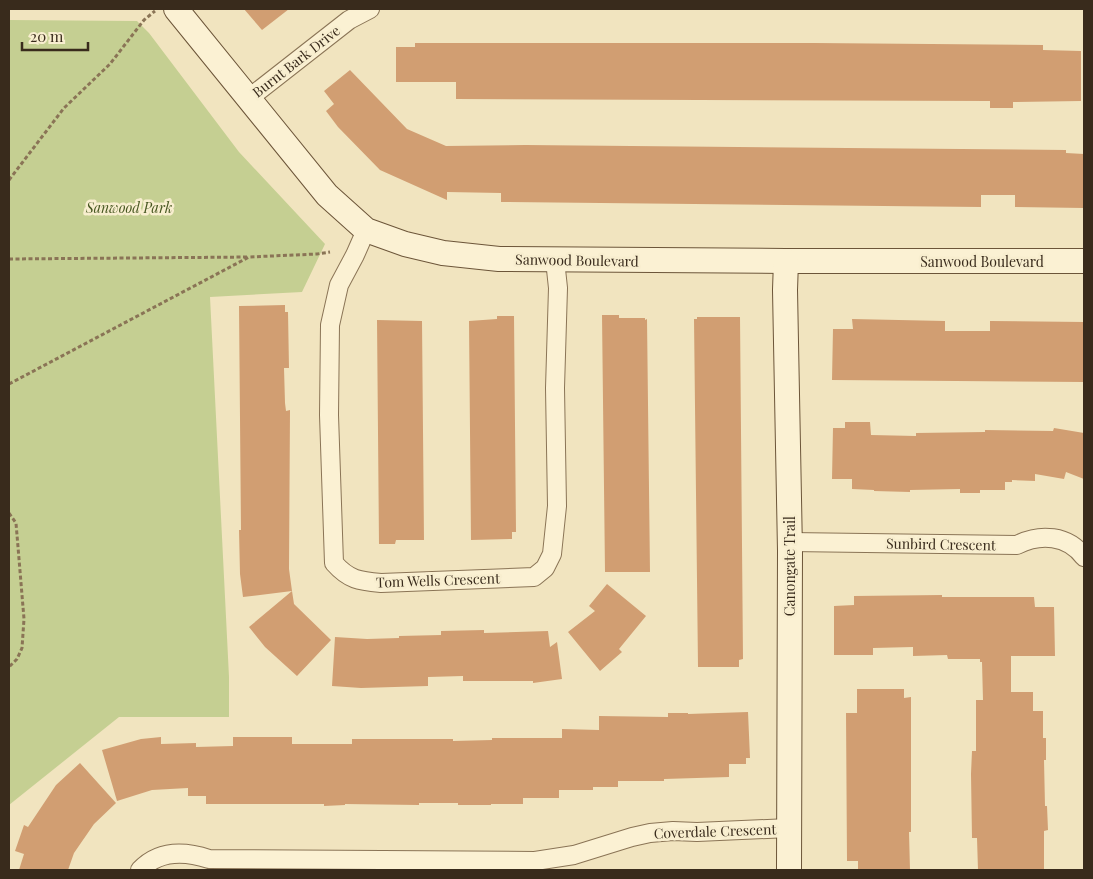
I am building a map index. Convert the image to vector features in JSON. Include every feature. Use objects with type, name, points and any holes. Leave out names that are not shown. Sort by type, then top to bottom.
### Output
[{"type":"street","name":"Sanwood Boulevard","points":[[176,9],[317,185],[366,230],[405,244],[443,253],[499,259],[1084,261]]},
{"type":"street","name":"Burnt Bark Drive","points":[[248,99],[348,20],[370,9]]},
{"type":"street","name":"Tom Wells Crescent","points":[[366,230],[355,256],[338,286],[330,325],[329,415],[334,563],[344,574],[360,581],[381,583],[534,577],[545,568],[552,554],[556,506],[554,388],[558,288],[555,260]]},
{"type":"street","name":"Canongate Trail","points":[[786,261],[790,542],[789,870]]},
{"type":"street","name":"Sunbird Crescent","points":[[790,542],[1017,545],[1029,539],[1042,537],[1064,540],[1075,546],[1084,557]]},
{"type":"street","name":"Coverdale Crescent","points":[[140,870],[156,858],[181,853],[209,859],[535,861],[574,855],[650,833],[789,828]]},
{"type":"path","points":[[9,180],[64,108],[110,64],[144,20],[158,9]]},
{"type":"path","points":[[9,259],[249,257],[330,252]]},
{"type":"path","points":[[9,384],[249,257]]},
{"type":"path","points":[[9,513],[16,523],[24,619],[22,648],[17,659],[9,667]]},
{"type":"green space","name":"Sanwood Park","points":[[9,20],[137,21],[149,33],[239,152],[325,244],[302,292],[210,297],[229,677],[229,717],[119,717],[9,805]]},
{"type":"building","points":[[244,9],[289,9],[262,30]]},
{"type":"building","points":[[415,43],[1043,45],[1043,50],[1081,51],[1081,101],[1013,102],[1013,108],[990,108],[990,101],[456,99],[456,82],[396,82],[396,47],[415,47]]},
{"type":"building","points":[[350,70],[407,129],[446,146],[525,145],[1066,150],[1066,153],[1084,154],[1084,208],[1015,207],[1015,195],[981,195],[981,207],[501,202],[501,193],[447,192],[447,200],[380,170],[338,127],[326,111],[334,104],[324,91]]},
{"type":"building","points":[[285,305],[285,312],[288,312],[289,368],[284,368],[286,411],[290,410],[289,569],[292,591],[243,597],[240,574],[239,530],[241,530],[239,306]]},
{"type":"building","points":[[602,315],[619,315],[619,318],[647,319],[650,572],[605,572]]},
{"type":"building","points":[[497,316],[514,316],[516,532],[512,532],[512,539],[471,540],[469,321],[497,319]]},
{"type":"building","points":[[697,317],[740,317],[743,659],[739,660],[739,667],[698,667],[694,319],[697,319]]},
{"type":"building","points":[[852,319],[945,321],[945,331],[990,331],[990,321],[1084,322],[1084,382],[832,380],[833,329],[853,329]]},
{"type":"building","points":[[377,320],[422,321],[424,540],[396,540],[395,544],[379,544]]},
{"type":"building","points":[[845,422],[870,422],[871,435],[916,436],[916,433],[985,432],[985,430],[1053,431],[1054,428],[1084,433],[1084,479],[1066,472],[1064,479],[1035,474],[1035,481],[1012,480],[1012,482],[1005,482],[1005,490],[980,490],[980,493],[960,493],[960,489],[910,490],[910,492],[852,489],[852,479],[832,479],[833,428],[845,428]]},
{"type":"building","points":[[607,584],[646,616],[619,649],[622,652],[600,671],[568,632],[595,611],[589,606]]},
{"type":"building","points":[[292,591],[294,604],[331,640],[297,676],[265,647],[249,627]]},
{"type":"building","points":[[942,595],[942,597],[1034,597],[1035,607],[1054,607],[1055,656],[1011,656],[1011,692],[1033,692],[1033,711],[1043,711],[1043,738],[1046,738],[1046,760],[1044,760],[1045,806],[1047,806],[1048,830],[1044,831],[1044,870],[978,870],[977,838],[972,838],[971,774],[972,751],[976,751],[976,700],[983,700],[982,662],[980,662],[980,659],[948,659],[947,655],[913,656],[913,647],[873,648],[873,655],[834,655],[834,606],[854,605],[854,596]]},
{"type":"building","points":[[484,630],[484,633],[548,631],[550,647],[557,642],[562,679],[533,683],[533,681],[463,681],[463,676],[428,677],[428,686],[361,688],[332,686],[335,637],[399,638],[399,636],[441,635],[441,631]]},
{"type":"building","points":[[857,689],[904,689],[904,698],[911,697],[910,870],[858,870],[858,861],[847,861],[846,713],[857,713]]},
{"type":"building","points":[[748,712],[750,758],[746,758],[746,764],[729,764],[729,777],[664,779],[664,781],[618,781],[618,787],[593,787],[593,790],[559,790],[559,798],[523,798],[523,804],[458,805],[458,803],[419,803],[419,805],[345,804],[324,806],[324,804],[206,804],[206,796],[188,796],[188,788],[152,790],[117,801],[102,750],[141,739],[161,737],[161,744],[196,743],[196,747],[233,746],[233,737],[292,737],[292,744],[352,744],[352,739],[453,739],[453,741],[492,740],[492,738],[562,738],[562,729],[599,730],[599,716],[668,717],[668,713]]},
{"type":"building","points":[[80,763],[116,803],[94,824],[74,853],[68,870],[19,870],[24,854],[15,851],[24,825],[28,827],[56,785]]}]
